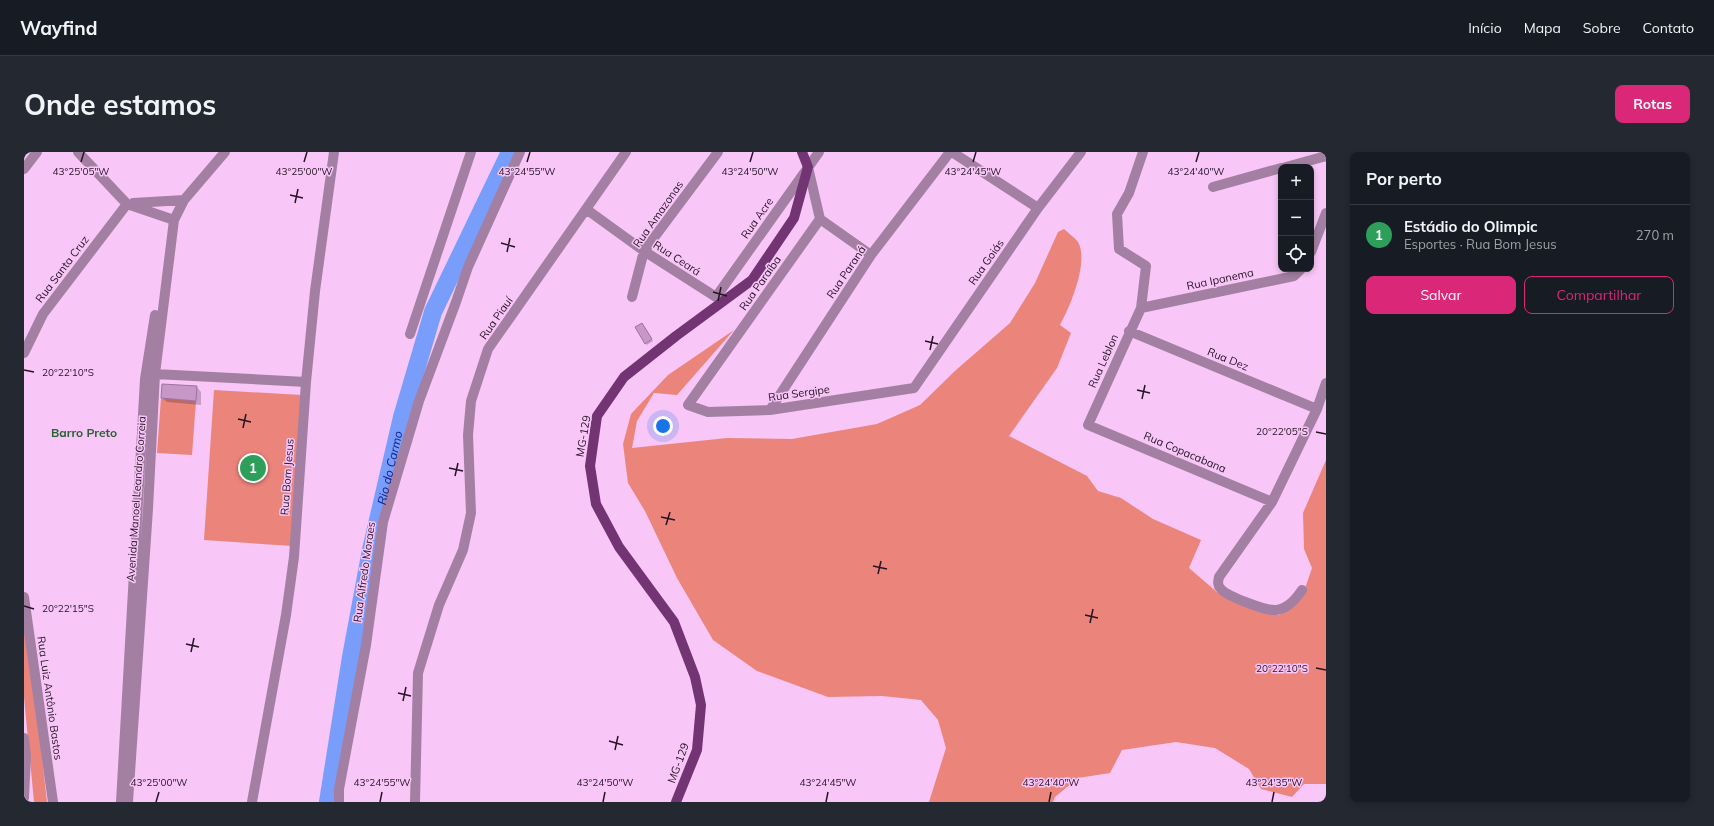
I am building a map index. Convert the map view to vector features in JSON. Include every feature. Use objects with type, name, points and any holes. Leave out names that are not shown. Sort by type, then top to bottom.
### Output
[{"type":"main road","points":[[802,152],[808,167]]},
{"type":"main road","name":"MG-129","points":[[676,802],[697,750],[701,705],[695,677],[674,622],[620,547],[596,504],[590,466],[597,416],[624,377],[676,336],[752,280],[794,218],[808,167]]},
{"type":"street","points":[[24,170],[37,152]]},
{"type":"street","points":[[78,152],[126,204],[172,219],[145,379],[121,802]]},
{"type":"street","name":"Avenida Manoel Leandro Correia","points":[[128,802],[148,508],[155,374],[172,219],[184,200],[225,152]]},
{"type":"street","name":"Rua Bom Jesus","points":[[252,802],[285,622],[294,557],[306,382],[315,291],[334,152]]},
{"type":"street","points":[[410,334],[471,152]]},
{"type":"street","name":"Rua Alfredo Moraes","points":[[339,802],[339,789],[366,645],[383,522],[418,400],[468,267],[520,152]]},
{"type":"street","name":"Rua Piauí","points":[[415,802],[418,673],[439,605],[463,550],[471,513],[468,435],[471,401],[488,349],[626,152]]},
{"type":"street","name":"Rua Amazonas","points":[[632,297],[644,251],[718,152]]},
{"type":"street","name":"Rua Acre","points":[[716,297],[819,152]]},
{"type":"street","points":[[951,152],[1038,208]]},
{"type":"street","name":"Rua Paraná","points":[[770,410],[871,255],[951,152]]},
{"type":"street","name":"Rua Goiás","points":[[914,388],[1038,208],[1081,152]]},
{"type":"street","points":[[1141,308],[1146,266],[1119,249],[1116,214],[1129,192],[1143,152]]},
{"type":"street","points":[[1297,164],[1326,156]]},
{"type":"street","points":[[808,167],[820,219],[871,255]]},
{"type":"street","points":[[1213,187],[1278,169]]},
{"type":"street","points":[[126,204],[184,200]]},
{"type":"street","name":"Rua Santa Cruz","points":[[24,353],[43,314],[126,204]]},
{"type":"street","name":"Rua Ceará","points":[[586,210],[644,251],[716,297]]},
{"type":"street","points":[[1314,244],[1326,212]]},
{"type":"street","name":"Rua Paraíba","points":[[688,405],[820,219]]},
{"type":"street","name":"Rua Ipanema","points":[[1141,308],[1294,276],[1298,272]]},
{"type":"street","name":"Rua Leblon","points":[[1088,425],[1129,331],[1141,308]]},
{"type":"street","name":"Rua Dez","points":[[1129,331],[1317,409]]},
{"type":"street","points":[[155,374],[306,382]]},
{"type":"street","points":[[1302,590],[1295,600],[1287,606],[1276,610],[1258,606],[1228,594],[1222,590],[1218,584],[1219,577],[1272,502],[1317,409],[1326,383]]},
{"type":"street","name":"Rua Sergipe","points":[[688,405],[708,412],[770,410],[914,388]]},
{"type":"street","name":"Rua Copacabana","points":[[1088,425],[1272,502]]},
{"type":"street","name":"Rua Luiz Antônio Bastos","points":[[24,597],[53,802]]},
{"type":"street","points":[[24,738],[24,798]]},
{"type":"shaded area","points":[[1064,229],[1078,242],[1081,252],[1080,274],[1077,285],[1060,325],[1071,333],[1057,368],[1009,436],[1087,476],[1098,491],[1121,498],[1153,519],[1201,540],[1189,568],[1218,593],[1279,615],[1302,597],[1312,568],[1304,549],[1303,513],[1326,460],[1326,784],[1304,784],[1292,797],[1261,789],[1249,769],[1215,748],[1176,742],[1122,750],[1110,773],[1078,778],[1055,797],[1053,802],[929,802],[946,748],[938,720],[921,700],[882,696],[828,697],[757,671],[713,640],[677,578],[645,511],[628,483],[623,444],[631,414],[668,375],[734,330],[677,395],[654,393],[637,421],[632,448],[727,438],[792,439],[877,424],[920,405],[956,370],[1010,323],[1035,283],[1058,232]]},
{"type":"shaded area","points":[[214,390],[302,395],[292,546],[204,540]]},
{"type":"shaded area","points":[[161,398],[196,401],[192,455],[157,453]]},
{"type":"shaded area","points":[[24,597],[47,802],[34,802],[24,697]]},
{"type":"building","points":[[642,323],[652,339],[645,344],[635,327]]},
{"type":"building","points":[[162,384],[197,386],[196,401],[161,398]]},
{"type":"waterway","name":"Rio do Carmo","points":[[328,802],[351,657],[371,550],[402,417],[433,312],[510,152]]},
{"type":"place","name":"Estádio do Olimpic","points":[[253,468]]},
{"type":"district","name":"Barro Preto","points":[[84,433]]}]
